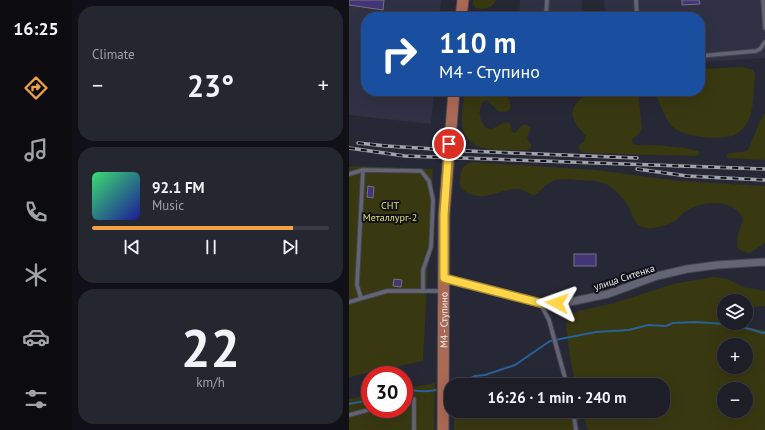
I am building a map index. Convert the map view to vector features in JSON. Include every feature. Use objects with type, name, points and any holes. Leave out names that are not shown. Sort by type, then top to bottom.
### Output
[{"type":"main road","points":[[462,12],[463,0]]},
{"type":"main road","name":"М4 - Ступино","points":[[443,430],[444,215],[454,96]]},
{"type":"street","name":"улица Ситенка","points":[[444,278],[540,303],[565,303],[617,292],[657,276],[687,269],[717,265],[765,262]]},
{"type":"lane","points":[[546,12],[547,0]]},
{"type":"lane","points":[[636,0],[637,12]]},
{"type":"lane","points":[[763,0],[765,28]]},
{"type":"lane","points":[[705,56],[756,51],[760,49],[765,42]]},
{"type":"lane","points":[[361,298],[357,285],[363,170]]},
{"type":"lane","points":[[349,174],[363,170],[421,171],[429,181],[433,200],[432,231],[431,247],[423,270],[423,291]]},
{"type":"lane","points":[[349,302],[387,291],[444,291]]},
{"type":"lane","points":[[540,303],[549,320],[565,378]]},
{"type":"lane","points":[[413,400],[414,430]]},
{"type":"lane","points":[[349,415],[361,412]]},
{"type":"lane","points":[[574,418],[577,430]]},
{"type":"shaded area","points":[[349,0],[441,0],[440,12],[361,12],[361,96],[434,96],[431,124],[349,115]]},
{"type":"shaded area","points":[[520,0],[582,0],[581,12],[519,12]]},
{"type":"shaded area","points":[[604,0],[765,0],[765,58],[705,62],[705,12],[605,12]]},
{"type":"green space","points":[[473,0],[496,0],[490,7],[482,9],[476,8],[473,4]]},
{"type":"green space","points":[[743,67],[753,70],[755,75],[750,118],[740,132],[734,135],[712,138],[695,136],[679,131],[671,125],[665,116],[656,96],[705,96],[705,69]]},
{"type":"green space","points":[[464,96],[506,96],[511,108],[506,112],[498,111],[487,100],[482,103],[480,116],[482,122],[486,128],[492,129],[508,122],[511,126],[512,132],[515,133],[522,125],[527,125],[531,128],[527,139],[531,144],[531,148],[528,150],[497,150],[477,146],[469,141],[464,133],[462,110]]},
{"type":"green space","points":[[584,96],[639,96],[642,129],[632,139],[633,144],[681,148],[698,151],[700,153],[697,156],[583,153],[578,147],[585,140],[586,136],[573,117],[574,107]]},
{"type":"green space","points":[[765,113],[765,160],[727,158],[727,155],[748,150]]},
{"type":"green space","points":[[471,162],[596,170],[679,181],[765,186],[765,243],[750,253],[742,251],[737,247],[738,234],[743,220],[734,208],[719,203],[703,204],[695,207],[685,212],[676,220],[663,226],[654,228],[642,227],[636,222],[623,199],[608,185],[598,181],[559,179],[551,182],[535,195],[518,189],[485,196],[472,195],[463,190],[460,186],[461,171],[465,165]]},
{"type":"green space","name":"СНТ Металлург-2","points":[[349,167],[433,169],[423,361],[400,366],[361,366],[361,374],[349,377]]},
{"type":"green space","points":[[714,277],[728,279],[743,287],[765,291],[765,306],[753,307],[753,294],[717,294],[717,330],[753,330],[753,328],[765,330],[765,430],[588,430],[584,418],[670,418],[670,378],[574,378],[566,325],[571,314],[614,303],[673,284]]},
{"type":"green space","points":[[435,383],[434,430],[349,430],[349,399],[361,397],[361,418],[413,418],[413,387]]},
{"type":"green space","points":[[454,418],[579,418],[576,430],[454,430]]},
{"type":"building","points":[[349,0],[384,0],[383,10],[349,5]]},
{"type":"building","points":[[682,0],[699,0],[700,4],[682,5]]},
{"type":"building","points":[[368,186],[374,187],[373,198],[367,197]]},
{"type":"building","points":[[574,254],[596,254],[596,266],[574,266]]},
{"type":"building","points":[[394,279],[402,280],[401,287],[393,286]]},
{"type":"waterway","points":[[471,378],[515,365],[550,341],[596,332],[629,330],[648,325],[666,326],[673,323],[695,322],[723,324],[763,333],[765,332]]},
{"type":"waterway","points":[[413,390],[436,390]]},
{"type":"waterway","points":[[349,404],[361,402]]},
{"type":"railway","points":[[358,143],[466,151],[637,158]]},
{"type":"railway","points":[[349,148],[405,156],[765,169]]},
{"type":"railway","points":[[637,169],[687,176],[765,180]]},
{"type":"route","points":[[449,144],[444,215],[444,278],[540,303],[557,303]]}]
